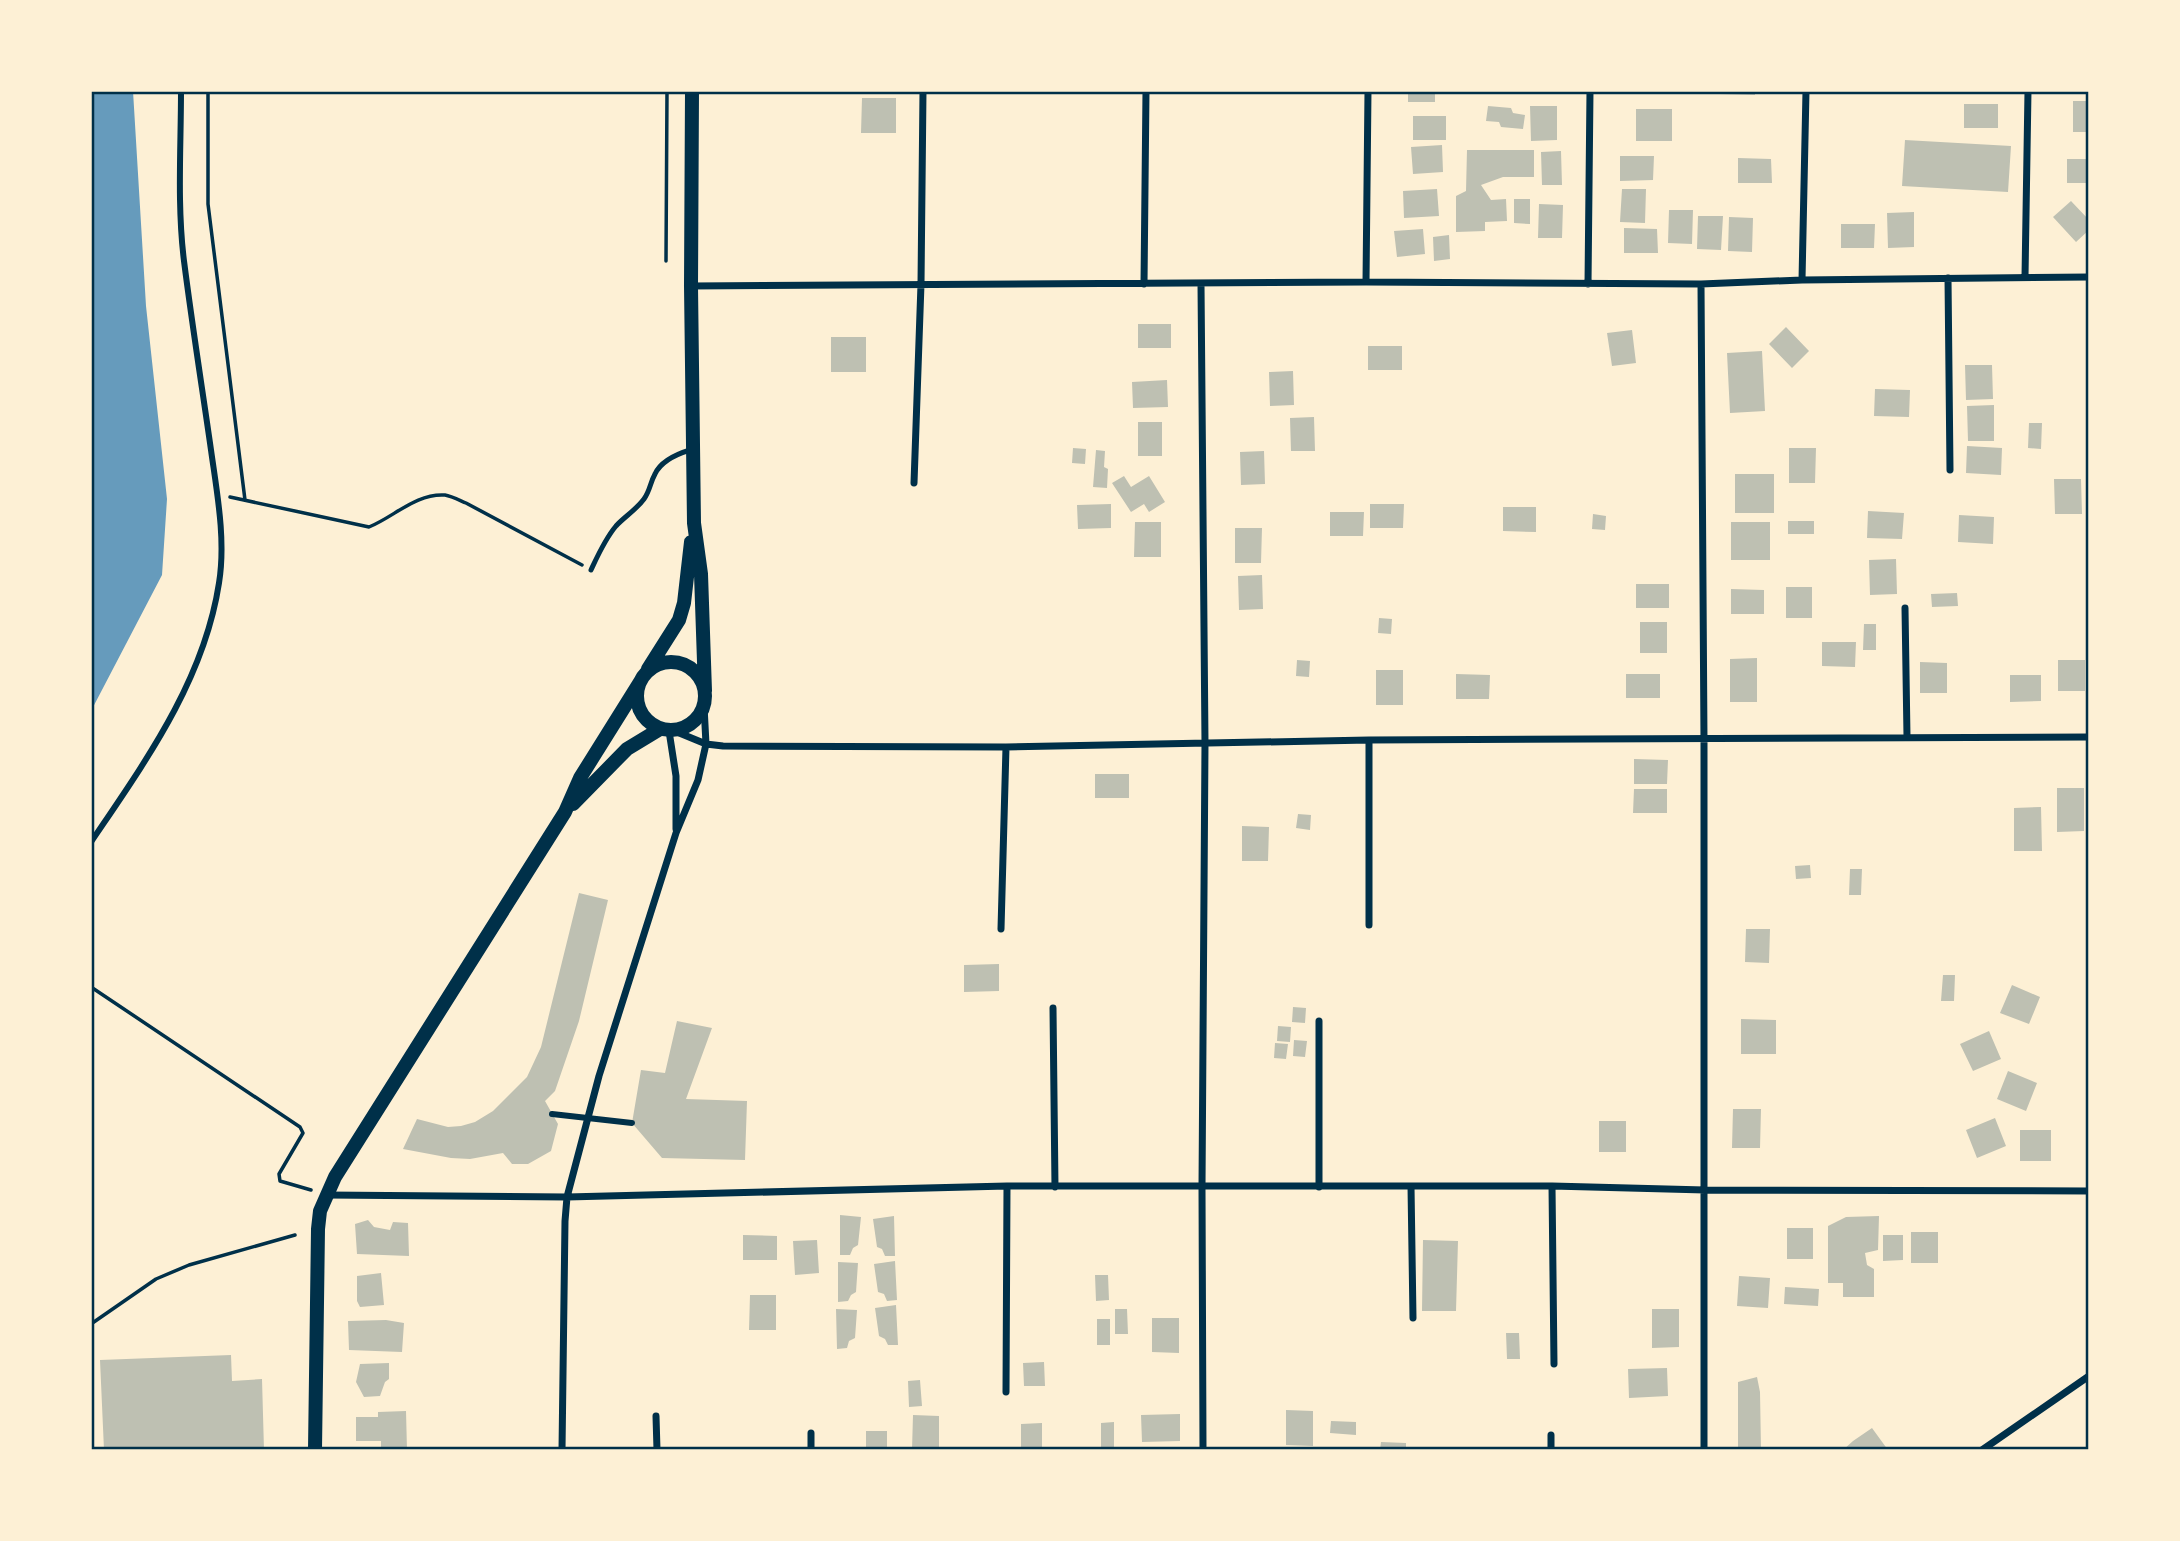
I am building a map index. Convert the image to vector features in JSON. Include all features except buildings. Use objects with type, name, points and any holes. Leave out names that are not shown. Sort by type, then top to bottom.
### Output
[{"type":"main road","points":[[565,812],[622,753],[642,739],[667,730],[686,727],[694,722],[705,698],[701,574],[694,523],[692,91]]},
{"type":"main road","points":[[315,1450],[317,1253],[319,1220],[326,1195],[565,812],[580,778],[680,620],[694,523]]},
{"type":"main road","points":[[667,730],[647,721],[640,713],[637,692],[642,678],[660,664],[680,663],[697,673],[705,698]]},
{"type":"street","points":[[91,842],[147,758],[191,680],[211,621],[220,581],[221,544],[217,494],[180,215],[181,91]]},
{"type":"street","points":[[914,483],[921,284],[923,91]]},
{"type":"street","points":[[1144,284],[1146,91]]},
{"type":"street","points":[[1366,282],[1368,91]]},
{"type":"street","points":[[1588,284],[1590,91]]},
{"type":"street","points":[[1802,280],[1805,91]]},
{"type":"street","points":[[2025,277],[2028,91]]},
{"type":"street","points":[[691,286],[1366,282],[1701,284],[1802,280],[2089,277]]},
{"type":"street","points":[[1948,278],[1950,470]]},
{"type":"street","points":[[1201,284],[1205,743],[1203,1450]]},
{"type":"street","points":[[1701,284],[1704,1450]]},
{"type":"street","points":[[1905,608],[1907,737]]},
{"type":"street","points":[[562,1450],[567,1197],[599,1076],[676,833],[698,780],[706,744],[705,698]]},
{"type":"street","points":[[667,730],[706,744],[1006,747],[1369,740],[2089,737]]},
{"type":"street","points":[[667,730],[676,775],[676,833]]},
{"type":"street","points":[[1368,925],[1369,740]]},
{"type":"street","points":[[1001,929],[1006,747]]},
{"type":"street","points":[[1053,1008],[1055,1187]]},
{"type":"street","points":[[1319,1021],[1319,1187]]},
{"type":"street","points":[[552,1114],[632,1124]]},
{"type":"street","points":[[326,1195],[567,1197],[1007,1186],[1552,1186],[2089,1191]]},
{"type":"street","points":[[1006,1392],[1007,1186]]},
{"type":"street","points":[[1411,1186],[1413,1318]]},
{"type":"street","points":[[1552,1186],[1554,1364]]},
{"type":"street","points":[[1982,1450],[2089,1376]]},
{"type":"street","points":[[656,1416],[657,1450]]},
{"type":"street","points":[[811,1433],[811,1450]]},
{"type":"street","points":[[1551,1435],[1551,1450]]},
{"type":"lane","points":[[591,570],[604,542],[616,525],[642,502],[651,490],[655,474],[660,467],[675,455],[693,449]]},
{"type":"path","points":[[208,91],[208,204],[245,500]]},
{"type":"path","points":[[666,261],[667,91]]},
{"type":"path","points":[[217,494],[369,527],[385,521],[409,504],[445,495],[466,503],[591,570]]},
{"type":"path","points":[[91,987],[300,1128],[303,1132],[279,1174],[281,1181],[326,1195]]},
{"type":"path","points":[[91,1324],[156,1279],[188,1265],[295,1235]]},
{"type":"water","points":[[91,91],[133,91],[146,306],[167,499],[162,575],[91,711]]}]
